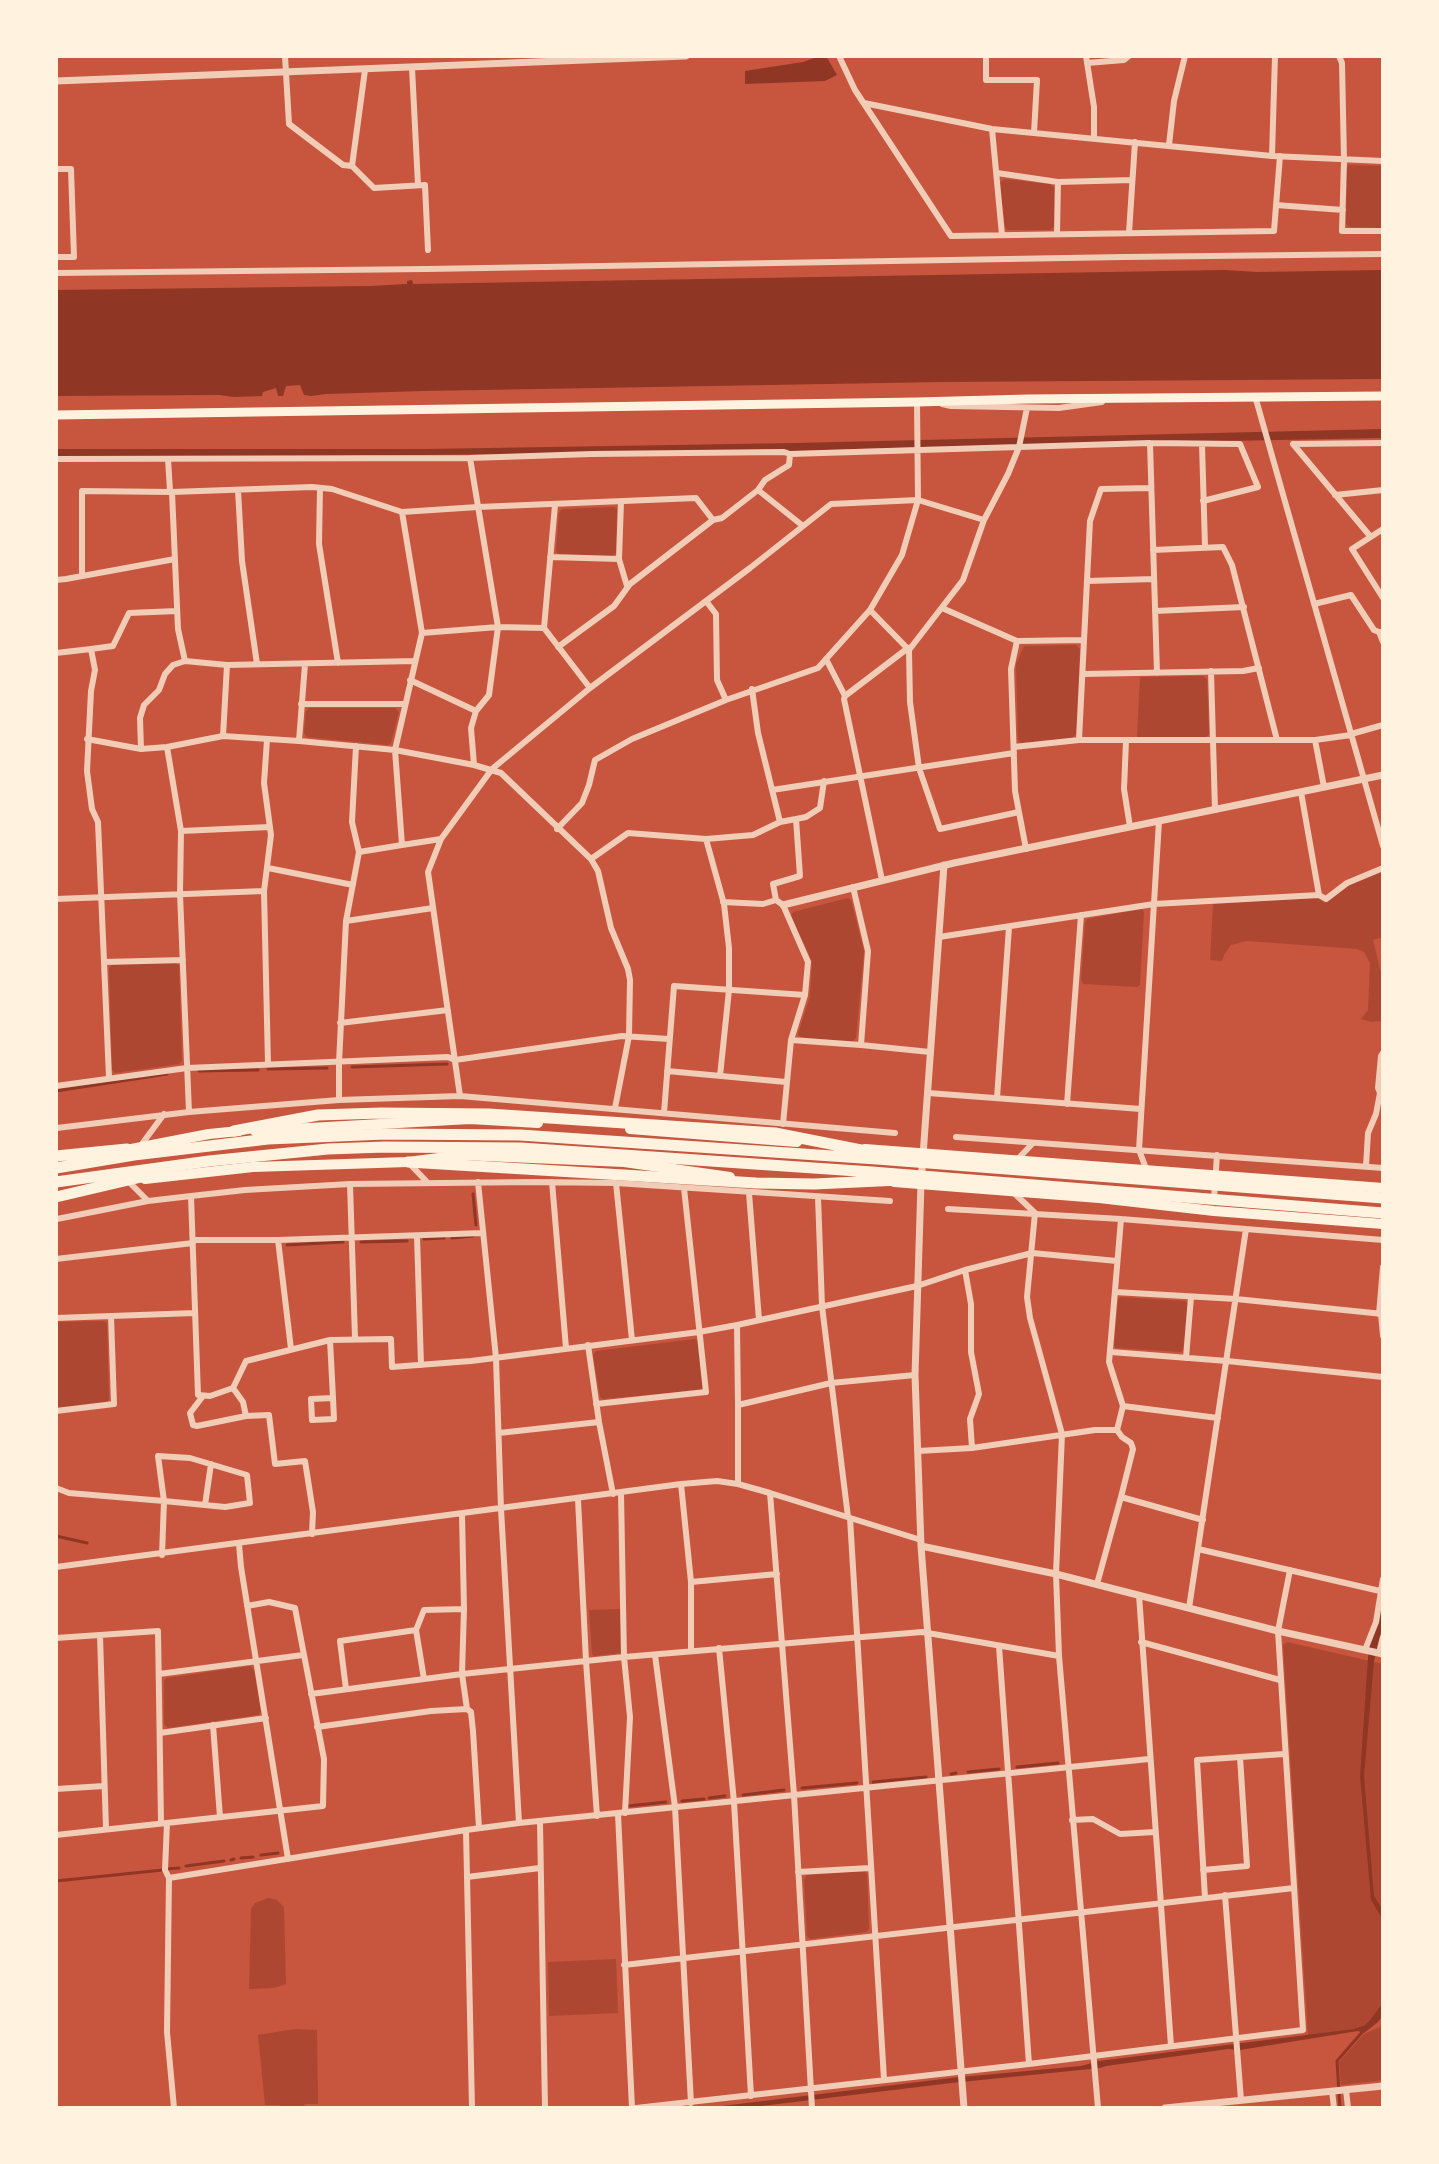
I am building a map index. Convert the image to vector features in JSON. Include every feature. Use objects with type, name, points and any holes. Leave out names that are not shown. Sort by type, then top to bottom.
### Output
[{"type":"highway","points":[[56,1167],[209,1134],[318,1115],[381,1113],[489,1114],[775,1133],[935,1164]]},
{"type":"highway","points":[[234,1131],[470,1119],[793,1141],[923,1155],[1383,1188]]},
{"type":"highway","points":[[56,1156],[241,1138],[436,1133],[520,1135],[1383,1198]]},
{"type":"highway","points":[[56,1167],[206,1145],[328,1135]]},
{"type":"highway","points":[[56,1182],[209,1161],[328,1149],[506,1148],[607,1153],[1383,1213]]},
{"type":"highway","points":[[408,1162],[462,1155],[624,1162],[738,1178],[921,1183],[1383,1224]]},
{"type":"highway","points":[[56,1196],[209,1161]]},
{"type":"highway","points":[[56,1196],[128,1181],[253,1167],[408,1162],[799,1184],[944,1178]]},
{"type":"main road","points":[[56,415],[931,402],[1121,395],[1383,396]]},
{"type":"street","points":[[285,56],[289,124],[343,165],[352,166],[374,188],[425,185],[428,250]]},
{"type":"street","points":[[56,81],[412,68],[507,60],[686,56]]},
{"type":"street","points":[[839,56],[855,90],[951,236],[1274,231],[1275,56]]},
{"type":"street","points":[[986,56],[986,80],[1037,80],[1034,133]]},
{"type":"street","points":[[1094,138],[1094,107],[1087,60],[1124,60],[1129,56]]},
{"type":"street","points":[[1169,145],[1174,101],[1185,56]]},
{"type":"street","points":[[1339,56],[1342,63],[1344,160],[1342,231],[1383,231]]},
{"type":"street","points":[[412,68],[418,185]]},
{"type":"street","points":[[352,166],[365,70]]},
{"type":"street","points":[[864,103],[992,129],[1276,156],[1383,161]]},
{"type":"street","points":[[992,129],[1002,235]]},
{"type":"street","points":[[1129,233],[1135,142]]},
{"type":"street","points":[[56,169],[71,169],[74,257],[56,257]]},
{"type":"street","points":[[997,173],[1058,182],[1132,180]]},
{"type":"street","points":[[1057,234],[1058,182]]},
{"type":"street","points":[[1276,205],[1343,210]]},
{"type":"street","points":[[56,273],[1383,254]]},
{"type":"street","points":[[931,402],[951,406],[1059,408],[1111,401],[1121,395]]},
{"type":"street","points":[[1255,396],[1383,846]]},
{"type":"street","points":[[557,829],[582,803],[595,760],[632,739],[752,689],[818,668],[870,610],[902,555],[918,500],[917,402]]},
{"type":"street","points":[[845,696],[909,649],[963,580],[984,520],[1019,447],[1027,408]]},
{"type":"street","points":[[1150,443],[1157,673]]},
{"type":"street","points":[[56,459],[790,454],[1150,443],[1240,444],[1258,487],[1203,501]]},
{"type":"street","points":[[1370,536],[1293,444],[1383,443]]},
{"type":"street","points":[[1202,444],[1205,547]]},
{"type":"street","points":[[558,647],[614,606],[627,586],[789,465],[790,454]]},
{"type":"street","points":[[470,458],[498,627],[489,695],[476,711],[471,728],[474,765]]},
{"type":"street","points":[[168,459],[178,629],[185,661]]},
{"type":"street","points":[[82,576],[82,491],[320,488],[332,489],[402,512],[696,498],[713,520]]},
{"type":"street","points":[[320,488],[319,544],[338,663]]},
{"type":"street","points":[[1079,740],[1090,521],[1101,489],[1151,488]]},
{"type":"street","points":[[238,490],[242,561],[257,664]]},
{"type":"street","points":[[758,490],[803,526]]},
{"type":"street","points":[[1335,495],[1383,490]]},
{"type":"street","points":[[460,1096],[428,872],[441,839],[492,769],[590,688],[831,504],[918,500],[984,520]]},
{"type":"street","points":[[621,502],[619,559],[627,586]]},
{"type":"street","points":[[555,505],[544,628],[590,688]]},
{"type":"street","points":[[402,512],[422,633],[395,750],[402,845]]},
{"type":"street","points":[[1383,529],[1352,549],[1383,598]]},
{"type":"street","points":[[1153,550],[1223,547],[1232,565],[1244,607],[1277,740]]},
{"type":"street","points":[[550,557],[619,559]]},
{"type":"street","points":[[56,580],[175,559]]},
{"type":"street","points":[[1087,581],[1154,579]]},
{"type":"street","points":[[1314,604],[1351,595],[1374,630],[1381,632],[1383,642]]},
{"type":"street","points":[[706,601],[716,614],[717,680],[726,700]]},
{"type":"street","points":[[1155,611],[1244,607]]},
{"type":"street","points":[[942,608],[1017,641],[1084,640]]},
{"type":"street","points":[[870,610],[909,649],[910,702],[919,768],[940,829],[1019,812]]},
{"type":"street","points":[[56,653],[113,646],[129,613],[177,611]]},
{"type":"street","points":[[422,633],[498,627],[544,628]]},
{"type":"street","points":[[1017,641],[1011,669],[1015,791],[1026,849]]},
{"type":"street","points":[[91,649],[95,670],[87,739],[87,771],[92,809],[98,822],[109,1078]]},
{"type":"street","points":[[826,659],[845,696],[882,880]]},
{"type":"street","points":[[141,749],[140,718],[144,705],[159,690],[165,674],[173,665],[185,661],[227,665],[415,661]]},
{"type":"street","points":[[299,741],[305,664]]},
{"type":"street","points":[[223,736],[227,665]]},
{"type":"street","points":[[1083,674],[1243,671],[1259,668]]},
{"type":"street","points":[[1211,671],[1215,810]]},
{"type":"street","points":[[410,680],[476,711]]},
{"type":"street","points":[[752,689],[758,733],[780,822]]},
{"type":"street","points":[[301,704],[405,704]]},
{"type":"street","points":[[772,790],[1079,740],[1315,740],[1383,725]]},
{"type":"street","points":[[87,739],[141,749],[223,736],[299,741],[395,750],[501,773],[591,859],[598,871],[611,928],[628,969],[629,1036],[615,1108]]},
{"type":"street","points":[[267,740],[264,783],[270,827],[264,891],[268,1064]]},
{"type":"street","points":[[1315,740],[1324,787]]},
{"type":"street","points":[[1126,741],[1124,789],[1130,827]]},
{"type":"street","points":[[339,1100],[346,921],[359,852],[352,822],[356,746]]},
{"type":"street","points":[[167,747],[181,831],[180,894],[189,1112]]},
{"type":"street","points":[[723,902],[779,903],[944,865],[1383,775]]},
{"type":"street","points":[[591,859],[628,833],[706,839],[753,835],[780,822],[806,817],[820,808],[824,781]]},
{"type":"street","points":[[1301,792],[1319,895]]},
{"type":"street","points":[[783,1124],[791,1040],[805,995],[808,962],[773,884],[800,876],[796,819]]},
{"type":"street","points":[[1147,1171],[1139,1150],[1159,821]]},
{"type":"street","points":[[181,831],[270,827]]},
{"type":"street","points":[[359,852],[441,839]]},
{"type":"street","points":[[706,839],[723,902],[729,948],[729,990],[720,1076]]},
{"type":"street","points":[[944,865],[921,1183],[915,1375],[921,1543],[964,2108]]},
{"type":"street","points":[[268,868],[353,885]]},
{"type":"street","points":[[939,937],[1154,904],[1319,895],[1326,899],[1347,883],[1383,868]]},
{"type":"street","points":[[853,887],[868,951],[861,1045]]},
{"type":"street","points":[[56,899],[264,891]]},
{"type":"street","points":[[346,921],[433,908]]},
{"type":"street","points":[[1067,1104],[1081,915]]},
{"type":"street","points":[[997,1098],[1009,927]]},
{"type":"street","points":[[104,962],[183,960]]},
{"type":"street","points":[[664,1113],[674,986],[805,995]]},
{"type":"street","points":[[340,1023],[448,1010]]},
{"type":"street","points":[[56,1086],[187,1068],[448,1057],[455,1060],[622,1036],[669,1039]]},
{"type":"street","points":[[791,1040],[930,1052]]},
{"type":"street","points":[[1366,1166],[1368,1133],[1382,1093],[1378,1088],[1383,1053]]},
{"type":"street","points":[[667,1071],[786,1082]]},
{"type":"street","points":[[928,1093],[1141,1109]]},
{"type":"street","points":[[57,1128],[164,1114],[339,1100],[460,1096],[895,1133]]},
{"type":"street","points":[[392,1124],[412,1099]]},
{"type":"street","points":[[515,1101],[538,1123]]},
{"type":"street","points":[[139,1148],[164,1114]]},
{"type":"street","points":[[771,1123],[793,1141]]},
{"type":"street","points":[[956,1137],[1383,1168]]},
{"type":"street","points":[[1016,1161],[1033,1142]]},
{"type":"street","points":[[1214,1211],[1217,1155]]},
{"type":"street","points":[[408,1162],[428,1183]]},
{"type":"street","points":[[778,1193],[797,1180]]},
{"type":"street","points":[[128,1181],[148,1201]]},
{"type":"street","points":[[478,1182],[496,1358],[501,1509],[519,1823]]},
{"type":"street","points":[[552,1182],[566,1348]]},
{"type":"street","points":[[57,1219],[148,1201],[245,1190],[350,1184],[616,1183],[890,1201]]},
{"type":"street","points":[[616,1183],[632,1340]]},
{"type":"street","points":[[350,1184],[355,1338]]},
{"type":"street","points":[[596,1404],[706,1392],[684,1188]]},
{"type":"street","points":[[1013,1192],[1035,1213]]},
{"type":"street","points":[[749,1193],[759,1320]]},
{"type":"street","points":[[191,1196],[198,1395],[203,1396],[233,1388],[246,1361],[330,1340],[391,1339],[392,1367],[496,1358],[737,1325],[917,1286],[1032,1253],[1117,1261]]},
{"type":"street","points":[[818,1197],[822,1306],[849,1518],[884,2079]]},
{"type":"street","points":[[948,1209],[1383,1240]]},
{"type":"street","points":[[1035,1213],[1027,1297],[1062,1434],[1056,1574],[1059,1656],[1098,2108]]},
{"type":"street","points":[[1097,1584],[1133,1449],[1117,1430],[1123,1406],[1109,1362],[1121,1219]]},
{"type":"street","points":[[1189,1608],[1246,1229]]},
{"type":"street","points":[[56,1259],[193,1242],[483,1233]]},
{"type":"street","points":[[417,1236],[421,1365]]},
{"type":"street","points":[[278,1240],[291,1349]]},
{"type":"street","points":[[1383,1267],[1383,1336]]},
{"type":"street","points":[[965,1270],[971,1304],[971,1352],[979,1394],[970,1419],[972,1448]]},
{"type":"street","points":[[1115,1292],[1236,1299],[1381,1314]]},
{"type":"street","points":[[1186,1358],[1191,1297]]},
{"type":"street","points":[[56,1318],[195,1313]]},
{"type":"street","points":[[56,1411],[114,1404],[111,1316]]},
{"type":"street","points":[[737,1325],[738,1484]]},
{"type":"street","points":[[330,1340],[333,1398],[334,1419],[312,1420],[311,1399],[333,1398]]},
{"type":"street","points":[[588,1345],[613,1494]]},
{"type":"street","points":[[1111,1352],[1383,1377]]},
{"type":"street","points":[[738,1405],[831,1383],[915,1375]]},
{"type":"street","points":[[233,1388],[243,1402],[246,1416]]},
{"type":"street","points":[[203,1396],[190,1413],[193,1425],[269,1415],[275,1464],[305,1461],[313,1512],[312,1534]]},
{"type":"street","points":[[1123,1406],[1218,1418]]},
{"type":"street","points":[[499,1433],[599,1422]]},
{"type":"street","points":[[918,1451],[972,1448],[1062,1434],[1117,1430]]},
{"type":"street","points":[[56,1488],[69,1493],[164,1501],[225,1507],[250,1503],[247,1475],[190,1458],[158,1456],[164,1501],[162,1555]]},
{"type":"street","points":[[205,1505],[211,1464]]},
{"type":"street","points":[[56,1567],[717,1481],[770,1493],[921,1543],[1278,1631],[1381,1654],[1383,1637]]},
{"type":"street","points":[[681,1484],[691,1582],[691,1651]]},
{"type":"street","points":[[621,1493],[624,1657],[630,1717],[621,1814],[624,1965],[634,2108],[811,2092],[884,2079],[1094,2059],[1303,2030],[1278,1631],[1290,1570]]},
{"type":"street","points":[[770,1493],[794,1795],[812,2106]]},
{"type":"street","points":[[1121,1497],[1203,1520]]},
{"type":"street","points":[[578,1499],[597,1816]]},
{"type":"street","points":[[462,1514],[462,1674],[467,1709],[471,1712],[479,1828]]},
{"type":"street","points":[[239,1544],[288,1859]]},
{"type":"street","points":[[1198,1549],[1380,1591]]},
{"type":"street","points":[[691,1582],[777,1574]]},
{"type":"street","points":[[1366,1650],[1376,1622],[1383,1579]]},
{"type":"street","points":[[1139,1595],[1171,2046]]},
{"type":"street","points":[[56,1835],[323,1806],[324,1759],[295,1608],[269,1602],[247,1606]]},
{"type":"street","points":[[424,1679],[416,1630],[424,1610],[464,1609]]},
{"type":"street","points":[[346,1689],[340,1641],[416,1630]]},
{"type":"street","points":[[56,1638],[158,1631],[165,1870],[169,1878],[166,2024],[174,2108]]},
{"type":"street","points":[[311,1694],[624,1657],[928,1632],[1059,1656]]},
{"type":"street","points":[[100,1635],[106,1829]]},
{"type":"street","points":[[1141,1642],[1280,1680]]},
{"type":"street","points":[[999,1646],[1029,2064]]},
{"type":"street","points":[[719,1648],[734,1802],[751,2096]]},
{"type":"street","points":[[159,1674],[303,1655]]},
{"type":"street","points":[[655,1655],[675,1807],[691,2103]]},
{"type":"street","points":[[317,1727],[467,1709]]},
{"type":"street","points":[[160,1733],[266,1718]]},
{"type":"street","points":[[213,1725],[220,1817]]},
{"type":"street","points":[[1205,1898],[1197,1760],[1284,1754]]},
{"type":"street","points":[[1203,1870],[1247,1866],[1240,1757]]},
{"type":"street","points":[[169,1878],[519,1823],[1149,1759]]},
{"type":"street","points":[[56,1789],[104,1786]]},
{"type":"street","points":[[1072,1820],[1093,1819],[1120,1834],[1155,1832]]},
{"type":"street","points":[[540,1822],[545,2108]]},
{"type":"street","points":[[466,1830],[472,2108]]},
{"type":"street","points":[[467,1877],[540,1868]]},
{"type":"street","points":[[798,1872],[870,1868]]},
{"type":"street","points":[[624,1965],[1294,1888]]},
{"type":"street","points":[[1225,1895],[1241,2100]]},
{"type":"street","points":[[1165,2108],[1383,2086]]},
{"type":"street","points":[[1346,2090],[1348,2108]]},
{"type":"street","points":[[1332,2091],[1334,2108]]},
{"type":"shaded area","points":[[826,56],[837,75],[825,81],[745,84],[745,71],[803,62]]},
{"type":"shaded area","points":[[1349,165],[1383,166],[1383,228],[1349,227],[1346,224]]},
{"type":"shaded area","points":[[1004,179],[1050,184],[1054,188],[1054,227],[1050,230],[1007,230],[1000,183]]},
{"type":"shaded area","points":[[1383,270],[1383,379],[942,382],[422,391],[311,396],[304,395],[300,385],[286,386],[283,396],[278,396],[276,388],[263,392],[262,396],[56,396],[56,290],[370,286],[407,284],[412,280],[413,284]]},
{"type":"shaded area","points":[[1383,429],[1383,438],[796,451],[56,457],[56,449],[427,449]]},
{"type":"shaded area","points":[[562,509],[617,509],[616,553],[612,556],[558,554],[559,513]]},
{"type":"shaded area","points":[[1076,645],[1080,649],[1076,734],[1072,738],[1021,743],[1018,740],[1016,664],[1024,646]]},
{"type":"shaded area","points":[[1203,676],[1207,679],[1209,734],[1206,737],[1137,737],[1140,677]]},
{"type":"shaded area","points":[[309,708],[395,708],[399,712],[388,745],[307,737],[304,733]]},
{"type":"shaded area","points":[[1382,871],[1383,937],[1373,940],[1383,981],[1383,1021],[1361,1019],[1368,1010],[1370,963],[1364,952],[1357,949],[1247,941],[1231,945],[1222,961],[1210,960],[1213,904],[1317,898],[1325,903],[1348,886]]},
{"type":"shaded area","points":[[848,898],[864,951],[856,1038],[852,1042],[800,1037],[798,1034],[810,996],[812,961],[791,916],[793,912]]},
{"type":"shaded area","points":[[1142,909],[1140,985],[1083,984],[1087,919]]},
{"type":"shaded area","points":[[176,963],[179,966],[182,1060],[179,1064],[115,1073],[112,1070],[109,968],[112,965]]},
{"type":"shaded area","points":[[1118,1299],[1185,1301],[1188,1304],[1183,1350],[1116,1348]]},
{"type":"shaded area","points":[[56,1322],[107,1323],[109,1400],[56,1408]]},
{"type":"shaded area","points":[[698,1341],[701,1390],[600,1397],[593,1355],[596,1351]]},
{"type":"shaded area","points":[[1383,1598],[1383,1623],[1374,1661],[1364,1776],[1374,1896],[1383,1910],[1383,1920],[1371,1900],[1360,1776],[1369,1643],[1379,1623]]},
{"type":"shaded area","points":[[620,1609],[622,1653],[594,1656],[589,1610]]},
{"type":"shaded area","points":[[1287,1642],[1383,1664],[1383,2001],[1365,2025],[1308,2036],[1283,1645]]},
{"type":"shaded area","points":[[250,1666],[254,1670],[261,1712],[258,1715],[168,1728],[164,1724],[166,1678]]},
{"type":"shaded area","points":[[865,1871],[869,1929],[866,1932],[810,1939],[807,1936],[804,1879],[807,1875]]},
{"type":"shaded area","points":[[268,1898],[277,1900],[284,1907],[286,1984],[249,1989],[251,1909],[255,1903]]},
{"type":"shaded area","points":[[616,1959],[618,2013],[549,2016],[548,1962]]},
{"type":"shaded area","points":[[1383,2002],[1383,2015],[1364,2033],[1358,2031],[1100,2068],[745,2108],[706,2108],[951,2078],[1081,2066],[1099,2061],[1354,2029],[1365,2025]]},
{"type":"shaded area","points":[[1383,2023],[1383,2080],[1341,2085],[1339,2062],[1364,2034]]},
{"type":"shaded area","points":[[295,2029],[317,2030],[318,2104],[305,2104],[302,2108],[265,2105],[258,2035]]},
{"type":"waterway","points":[[352,1067],[447,1064]]},
{"type":"waterway","points":[[268,1069],[327,1068]]},
{"type":"waterway","points":[[199,1071],[258,1070]]},
{"type":"waterway","points":[[56,1091],[167,1074]]},
{"type":"waterway","points":[[473,1194],[476,1225]]},
{"type":"waterway","points":[[452,1238],[473,1236]]},
{"type":"waterway","points":[[424,1239],[444,1238]]},
{"type":"waterway","points":[[361,1242],[407,1241]]},
{"type":"waterway","points":[[287,1245],[343,1242]]},
{"type":"waterway","points":[[56,1536],[87,1543]]},
{"type":"waterway","points":[[1017,1767],[1058,1763]]},
{"type":"waterway","points":[[968,1772],[999,1769]]},
{"type":"waterway","points":[[951,1774],[956,1773]]},
{"type":"waterway","points":[[873,1782],[926,1777]]},
{"type":"waterway","points":[[802,1788],[857,1783]]},
{"type":"waterway","points":[[743,1795],[784,1790]]},
{"type":"waterway","points":[[709,1798],[725,1796]]},
{"type":"waterway","points":[[682,1801],[704,1799]]},
{"type":"waterway","points":[[628,1806],[666,1802]]},
{"type":"waterway","points":[[261,1855],[278,1853]]},
{"type":"waterway","points":[[241,1858],[253,1857]]},
{"type":"waterway","points":[[186,1866],[224,1861]]},
{"type":"waterway","points":[[167,1869],[179,1868]]},
{"type":"waterway","points":[[56,1881],[163,1870]]},
{"type":"waterway","points":[[1340,2108],[1337,2061],[1364,2030]]}]
